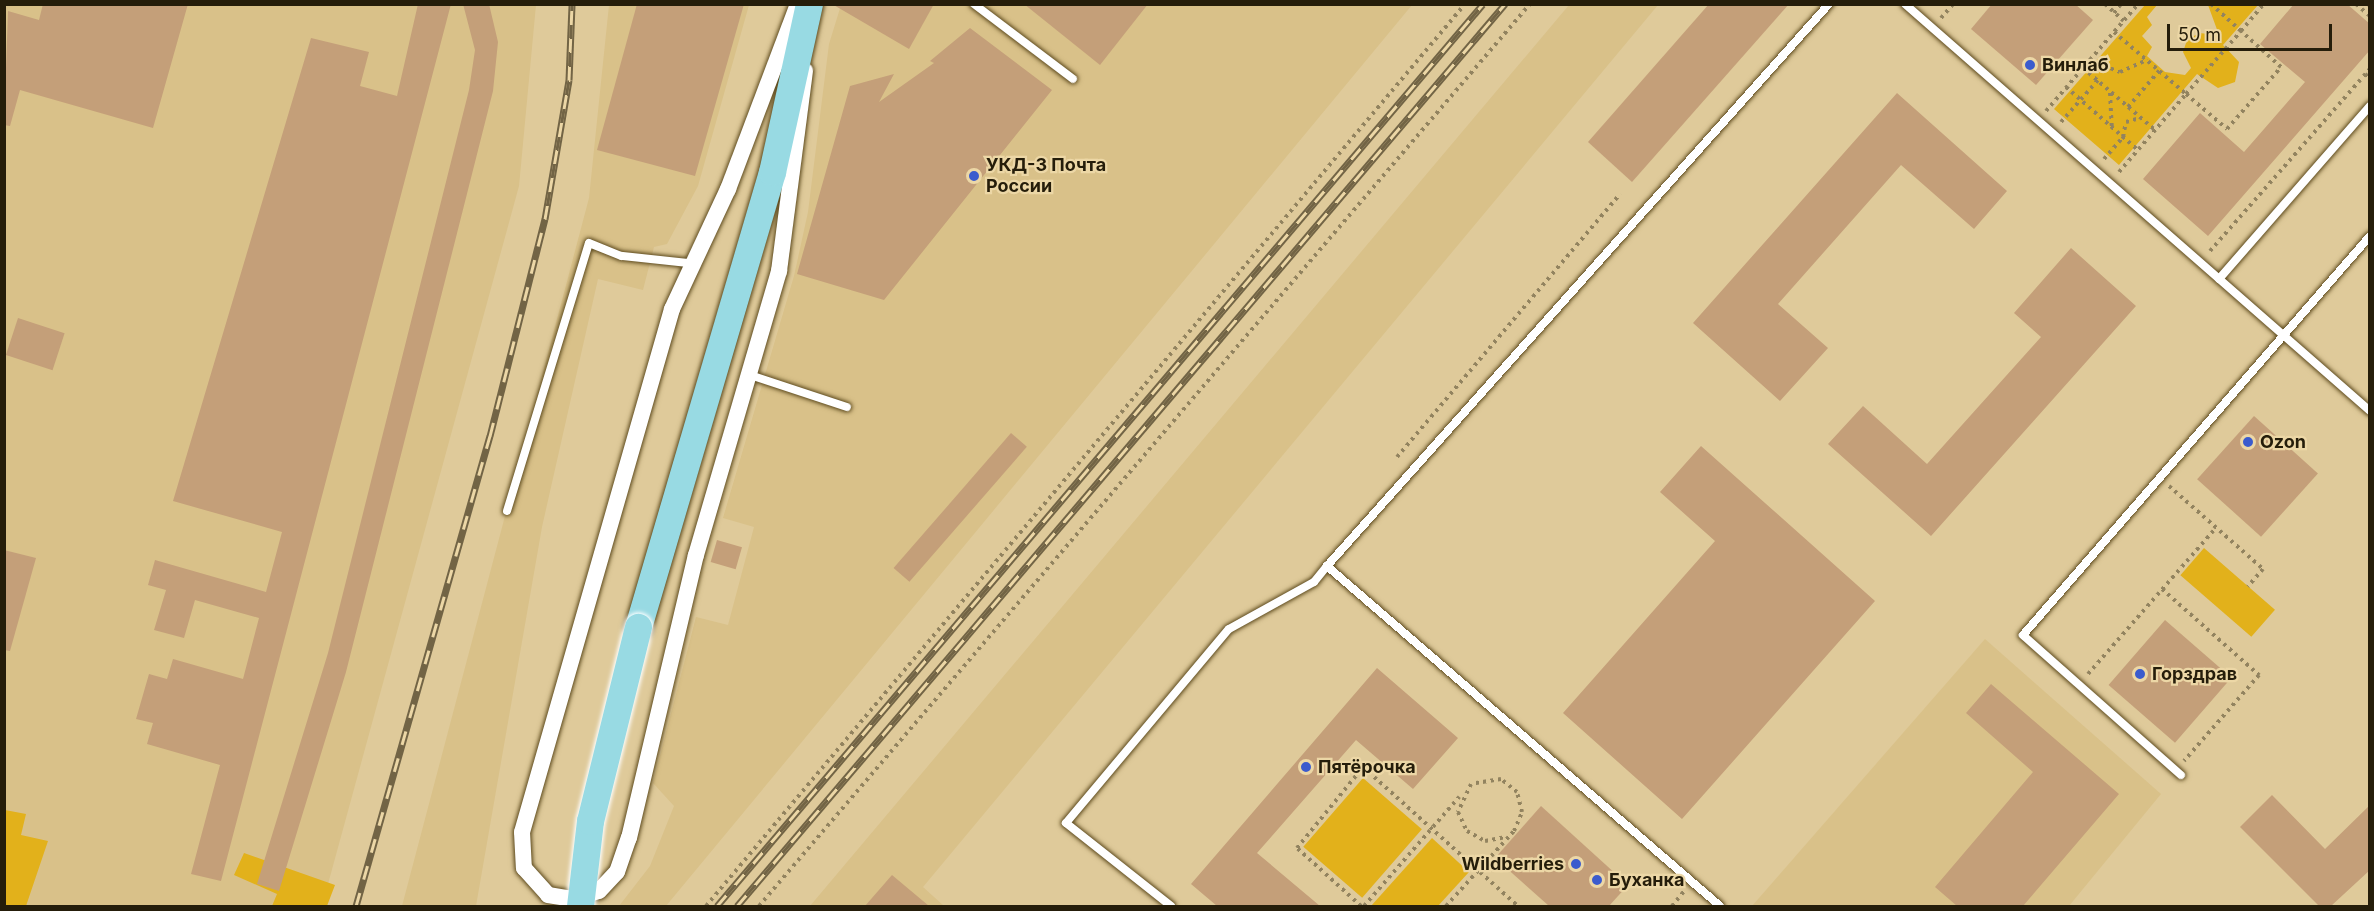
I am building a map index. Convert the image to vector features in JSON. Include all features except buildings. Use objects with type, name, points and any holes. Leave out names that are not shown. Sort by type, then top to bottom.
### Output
[{"type":"main road","points":[[564,903],[590,820],[638,627],[772,172],[810,4]]},
{"type":"street","points":[[798,4],[728,189],[689,263],[522,832],[520,850],[528,876],[564,903],[599,891],[621,863],[696,555],[750,375],[780,260],[799,138],[810,4]]},
{"type":"lane","points":[[974,4],[1073,79]]},
{"type":"lane","points":[[1171,906],[1066,823],[1229,629],[1314,582],[1829,4]]},
{"type":"lane","points":[[1905,4],[2370,411]]},
{"type":"lane","points":[[2219,279],[2370,106]]},
{"type":"lane","points":[[2178,773],[2023,635],[2370,236]]},
{"type":"lane","points":[[507,511],[589,243],[622,256],[689,263]]},
{"type":"lane","points":[[750,375],[847,407]]},
{"type":"lane","points":[[1327,566],[1720,906]]},
{"type":"path","points":[[706,906],[1465,4]]},
{"type":"path","points":[[759,906],[1530,4]]},
{"type":"path","points":[[2105,4],[2124,21]]},
{"type":"path","points":[[2114,12],[2121,4]]},
{"type":"path","points":[[2037,120],[2138,4]]},
{"type":"path","points":[[2156,4],[2179,4]]},
{"type":"path","points":[[2114,32],[2227,129],[2281,67],[2211,4]]},
{"type":"path","points":[[2109,183],[2264,4]]},
{"type":"path","points":[[2356,4],[2370,16]]},
{"type":"path","points":[[2090,60],[2121,72],[2147,60]]},
{"type":"path","points":[[2083,68],[2155,130]]},
{"type":"path","points":[[2201,263],[2370,69]]},
{"type":"path","points":[[2128,107],[2160,71]]},
{"type":"path","points":[[2365,74],[2370,78]]},
{"type":"path","points":[[2061,122],[2098,80]]},
{"type":"path","points":[[2066,87],[2138,150]]},
{"type":"path","points":[[2108,90],[2115,109],[2112,127]]},
{"type":"path","points":[[2104,159],[2123,137],[2126,122],[2140,118]]},
{"type":"path","points":[[1397,457],[1620,194]]},
{"type":"path","points":[[2160,478],[2263,569],[2248,586]]},
{"type":"path","points":[[2078,684],[2216,528]]},
{"type":"path","points":[[2162,589],[2259,675],[2178,773]]},
{"type":"path","points":[[1446,906],[1478,870],[1505,837],[1522,812],[1509,784],[1480,779],[1463,792],[1432,829],[1362,906],[1297,848],[1363,767],[1432,829],[1478,870],[1518,906]]},
{"type":"path","points":[[1463,792],[1458,812],[1467,831],[1485,841],[1505,837]]},
{"type":"shaded area","points":[[5,5],[536,5],[519,186],[322,906],[5,906]]},
{"type":"shaded area","points":[[609,5],[749,5],[698,186],[667,244],[654,247],[643,290],[598,279],[542,527],[476,906],[402,906],[589,198]]},
{"type":"shaded area","points":[[841,5],[1412,5],[666,906],[619,906],[650,866],[674,806],[653,783],[696,617],[728,625],[754,527],[723,518],[794,276],[808,212],[829,44]]},
{"type":"shaded area","points":[[1569,5],[1658,5],[923,887],[944,906],[810,906]]},
{"type":"shaded area","points":[[2145,5],[2157,5],[2147,17],[2152,25],[2142,36],[2152,47],[2147,56],[2165,72],[2185,75],[2191,68],[2183,52],[2187,40],[2199,33],[2219,35],[2208,5],[2258,5],[2223,45],[2239,62],[2235,82],[2218,88],[2197,74],[2119,165],[2054,109]]},
{"type":"shaded area","points":[[2204,548],[2275,610],[2251,637],[2180,575]]},
{"type":"shaded area","points":[[1985,639],[2161,794],[2069,906],[1752,906]]},
{"type":"shaded area","points":[[1363,778],[1422,829],[1362,898],[1303,847]]},
{"type":"shaded area","points":[[5,810],[26,814],[21,835],[48,841],[26,906],[5,906]]},
{"type":"shaded area","points":[[1432,838],[1469,872],[1438,906],[1371,906]]},
{"type":"shaded area","points":[[244,853],[335,885],[327,906],[272,906],[277,894],[234,875]]},
{"type":"railway","points":[[356,906],[490,436],[545,219],[569,80],[572,4]]},
{"type":"railway","points":[[717,906],[1483,4]]},
{"type":"railway","points":[[737,906],[1505,4]]},
{"type":"place","name":"Винлаб","points":[[2030,65]]},
{"type":"place","name":"УКД-3 Почта России","points":[[974,176]]},
{"type":"place","name":"Ozon","points":[[2248,442]]},
{"type":"place","name":"Горздрав","points":[[2140,674]]},
{"type":"place","name":"Пятёрочка","points":[[1306,767]]},
{"type":"place","name":"Wildberries","points":[[1576,864]]},
{"type":"place","name":"Буханка","points":[[1597,880]]}]
